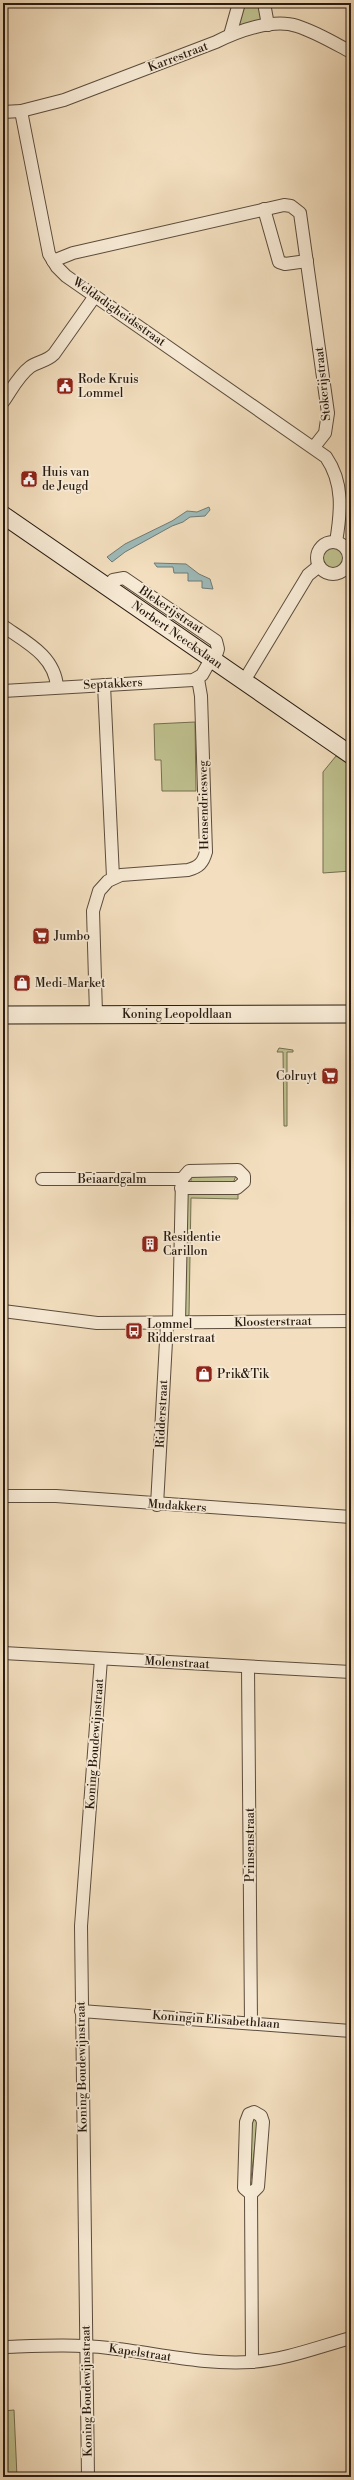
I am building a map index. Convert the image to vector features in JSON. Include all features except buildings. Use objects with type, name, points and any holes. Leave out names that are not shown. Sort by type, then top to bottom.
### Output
[{"type":"main road","name":"Norbert Neeckxlaan","points":[[3,514],[351,755]]},
{"type":"main road","name":"Koning Leopoldlaan","points":[[3,1015],[351,1014]]},
{"type":"street","points":[[230,35],[239,3]]},
{"type":"street","points":[[264,3],[268,25]]},
{"type":"street","name":"Karrestraat","points":[[3,112],[21,111],[64,100],[216,42],[230,35],[268,25],[286,24],[298,26],[351,52]]},
{"type":"street","name":"Weldadigheidsstraat","points":[[21,111],[49,254],[66,276],[314,448]]},
{"type":"street","name":"Stokerijstraat","points":[[53,261],[73,253],[264,209],[284,205],[297,209],[300,213],[328,414],[325,433],[314,448]]},
{"type":"street","points":[[264,209],[279,262],[285,264],[307,261]]},
{"type":"street","points":[[3,402],[24,372],[36,364],[46,362],[54,354],[94,296]]},
{"type":"street","points":[[314,448],[326,457],[335,470],[338,480],[340,517],[336,542]]},
{"type":"street","points":[[336,542],[341,544],[348,552],[349,569],[332,574],[322,570],[319,566],[317,556],[322,546],[336,542]]},
{"type":"street","points":[[244,681],[308,574],[319,566]]},
{"type":"street","points":[[3,626],[45,658],[54,670],[57,687]]},
{"type":"street","points":[[198,679],[213,660]]},
{"type":"street","name":"Septakkers","points":[[3,691],[198,679]]},
{"type":"street","name":"Hensendriesweg","points":[[113,877],[188,870],[199,867],[205,858],[202,743],[198,679]]},
{"type":"street","points":[[96,1014],[94,904],[99,891],[113,877],[104,685]]},
{"type":"street","name":"Beiaardgalm","points":[[42,1179],[182,1183],[179,1322]]},
{"type":"street","name":"Kloosterstraat","points":[[3,1311],[90,1322],[167,1324],[179,1322],[351,1321]]},
{"type":"street","name":"Ridderstraat","points":[[157,1504],[167,1324]]},
{"type":"street","name":"Mudakkers","points":[[3,1496],[56,1496],[351,1517]]},
{"type":"street","name":"Molenstraat","points":[[3,1653],[351,1672]]},
{"type":"street","name":"Koning Boudewijnstraat","points":[[88,2477],[81,2011],[84,1875],[101,1659]]},
{"type":"street","name":"Prinsenstraat","points":[[248,1667],[251,2023]]},
{"type":"street","name":"Koningin Elisabethlaan","points":[[81,2011],[351,2031]]},
{"type":"street","points":[[251,2194],[244,2188],[246,2122],[249,2114],[254,2112],[261,2116],[263,2122],[258,2186],[251,2194],[252,2362]]},
{"type":"street","name":"Kapelstraat","points":[[3,2347],[69,2345],[108,2348],[209,2362],[252,2362],[269,2360],[351,2338]]},
{"type":"green space","points":[[243,3],[259,3],[264,23],[236,30]]},
{"type":"green space","points":[[334,547],[342,550],[345,558],[342,566],[334,569],[326,566],[323,558],[326,550]]},
{"type":"green space","points":[[195,722],[196,791],[162,791],[161,760],[155,760],[154,724]]},
{"type":"green space","points":[[336,756],[351,766],[351,871],[323,873],[323,772]]},
{"type":"green space","points":[[279,1048],[293,1050],[293,1052],[287,1052],[287,1126],[284,1126],[283,1052],[277,1052]]},
{"type":"green space","points":[[231,1174],[236,1176],[233,1183],[191,1182],[191,1176]]},
{"type":"green space","points":[[186,1193],[238,1193],[238,1199],[191,1198],[189,1315],[187,1316],[185,1315]]},
{"type":"green space","points":[[252,2117],[258,2119],[251,2179],[249,2179]]},
{"type":"green space","points":[[14,2410],[17,2477],[3,2477],[3,2411]]},
{"type":"water","points":[[209,507],[210,510],[205,516],[190,517],[125,552],[112,562],[107,557],[125,544],[172,521],[187,511],[197,512]]},
{"type":"water","points":[[154,563],[186,564],[199,574],[210,579],[213,589],[202,588],[202,581],[188,581],[188,573],[174,573],[173,567],[157,567]]},
{"type":"place","name":"Rode Kruis Lommel","points":[[65,386]]},
{"type":"place","name":"Huis van de Jeugd","points":[[29,479]]},
{"type":"place","name":"Jumbo","points":[[41,936]]},
{"type":"place","name":"Medi-Market","points":[[22,983]]},
{"type":"place","name":"Colruyt","points":[[330,1076]]},
{"type":"place","name":"Residentie Carillon","points":[[150,1244]]},
{"type":"place","name":"Lommel Ridderstraat","points":[[134,1331]]},
{"type":"place","name":"Prik&Tik","points":[[204,1374]]}]
